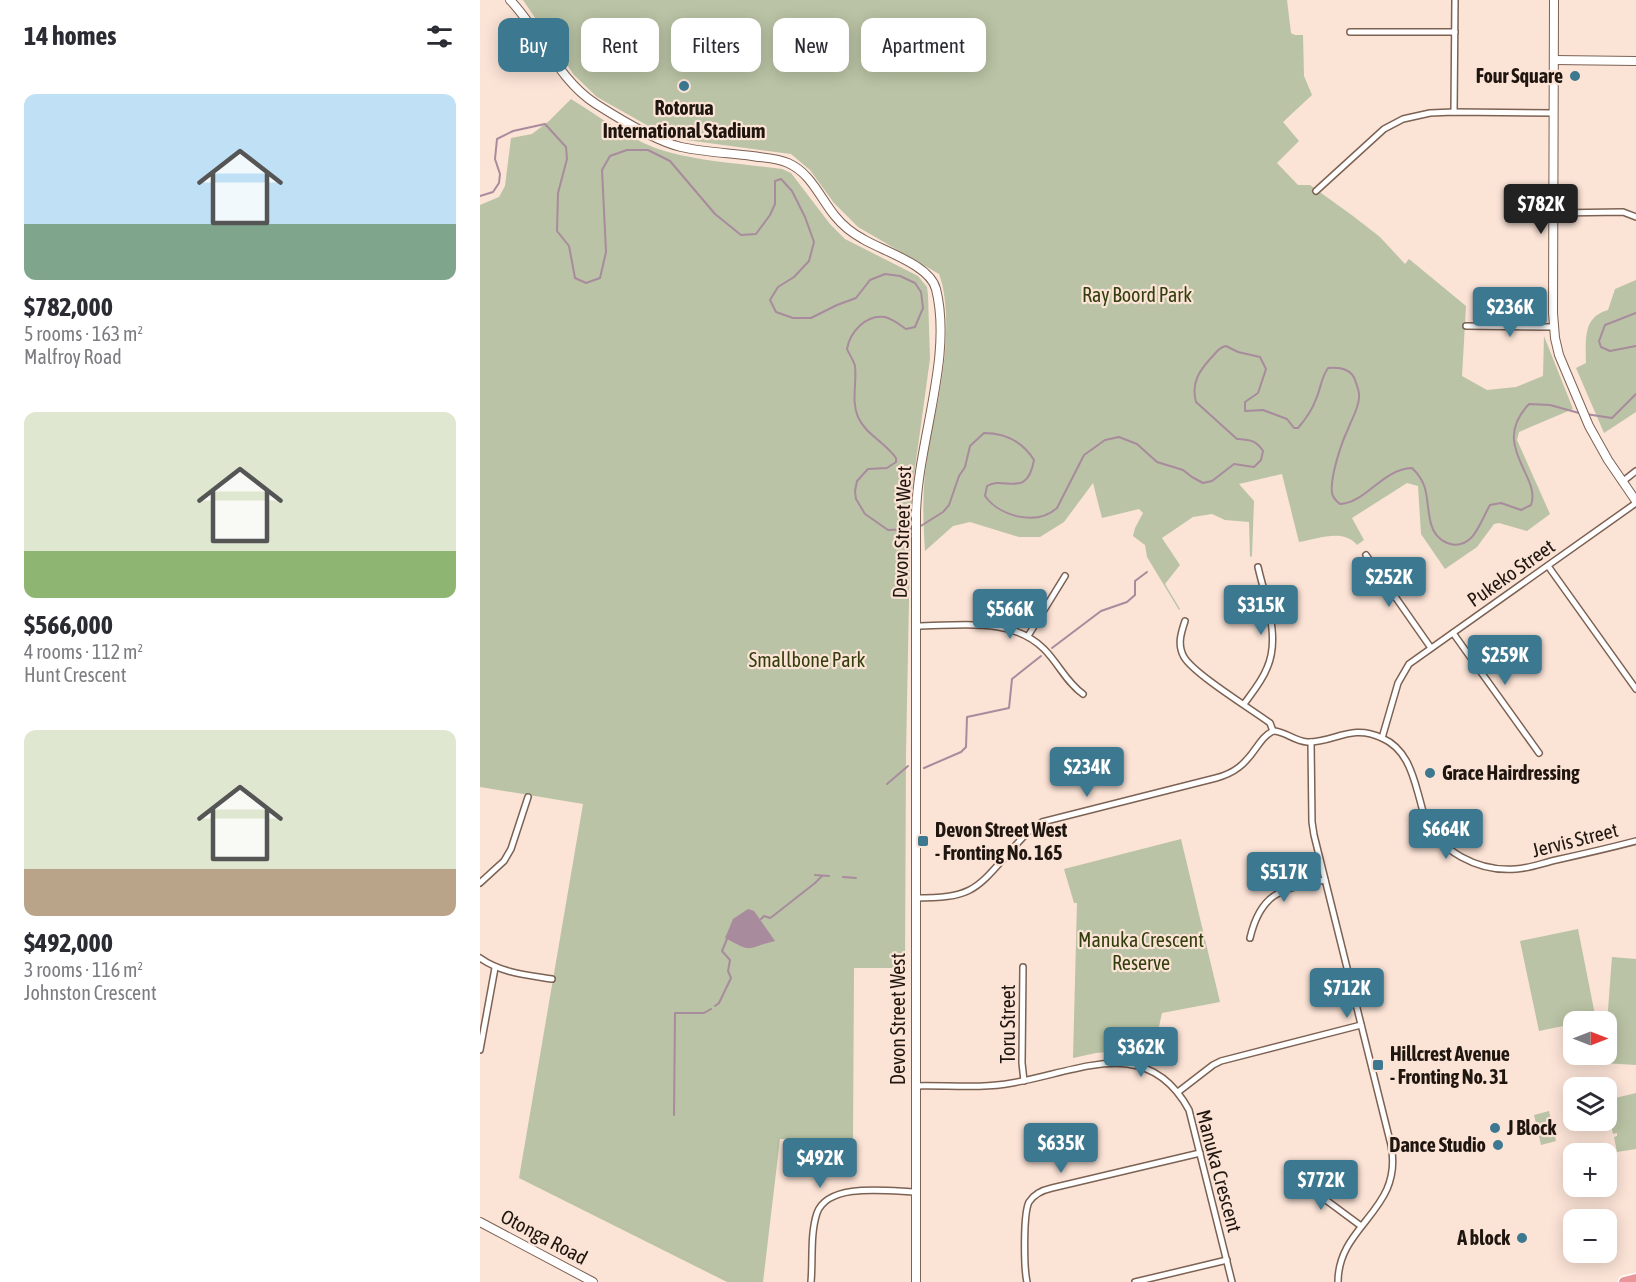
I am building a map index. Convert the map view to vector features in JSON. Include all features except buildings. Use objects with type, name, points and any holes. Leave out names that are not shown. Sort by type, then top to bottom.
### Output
[{"type":"highway","points":[[1623,1282],[1636,1279]]},
{"type":"main road","name":"Devon Street West","points":[[510,0],[569,81],[596,104],[674,145],[791,164],[808,178],[846,228],[863,240],[922,270],[932,279],[938,298],[939,357],[921,462],[916,513],[916,1282]]},
{"type":"main road","points":[[1554,0],[1554,327],[1559,355],[1589,426],[1604,454],[1636,502]]},
{"type":"main road","points":[[1554,60],[1636,61]]},
{"type":"main road","name":"Otonga Road","points":[[480,1222],[593,1282]]},
{"type":"street","points":[[1454,112],[1455,0]]},
{"type":"street","points":[[1350,32],[1455,32]]},
{"type":"street","points":[[1316,191],[1384,129],[1416,115],[1454,112],[1554,113]]},
{"type":"street","points":[[1554,213],[1623,212],[1636,217]]},
{"type":"street","points":[[1466,326],[1554,327]]},
{"type":"street","points":[[1622,482],[1636,471]]},
{"type":"street","name":"Pukeko Street","points":[[1382,738],[1398,682],[1403,672],[1416,658],[1636,502]]},
{"type":"street","points":[[1366,555],[1431,648]]},
{"type":"street","points":[[1548,566],[1636,689]]},
{"type":"street","points":[[1244,704],[1264,676],[1272,653],[1272,628],[1258,567]]},
{"type":"street","points":[[1028,636],[1065,576]]},
{"type":"street","points":[[1185,621],[1180,642],[1184,658],[1199,672],[1270,723],[1273,731]]},
{"type":"street","points":[[916,626],[1007,627],[1028,636],[1046,651],[1072,687],[1083,694]]},
{"type":"street","points":[[1453,633],[1539,753]]},
{"type":"street","points":[[915,898],[951,897],[972,890],[1027,833],[1042,822],[1215,778],[1234,771],[1247,761],[1266,734],[1273,731],[1297,740],[1311,742],[1353,732],[1382,738]]},
{"type":"street","name":"Jervis Street","points":[[1382,738],[1396,747],[1411,769],[1424,816],[1436,836],[1456,854],[1479,866],[1493,869],[1519,869],[1636,841]]},
{"type":"street","points":[[1311,742],[1312,822],[1394,1166],[1383,1198],[1361,1226],[1340,1262],[1338,1282]]},
{"type":"street","points":[[480,883],[508,855],[517,835],[528,796]]},
{"type":"street","points":[[1250,938],[1256,917],[1268,900],[1285,890],[1325,880]]},
{"type":"street","points":[[480,958],[495,968],[552,980]]},
{"type":"street","name":"Toru Street","points":[[1023,967],[1022,1063],[1024,1081]]},
{"type":"street","points":[[480,1050],[495,968]]},
{"type":"street","points":[[1178,1092],[1221,1061],[1361,1025]]},
{"type":"street","name":"Manuka Crescent","points":[[915,1086],[997,1085],[1116,1062],[1133,1064],[1154,1072],[1178,1092],[1193,1121],[1232,1282]]},
{"type":"street","points":[[1027,1282],[1026,1215],[1030,1201],[1036,1195],[1052,1188],[1200,1153]]},
{"type":"street","points":[[1303,1178],[1307,1186],[1361,1226]]},
{"type":"street","points":[[811,1282],[814,1225],[820,1206],[828,1198],[847,1191],[915,1192]]},
{"type":"street","points":[[1135,1282],[1227,1260]]},
{"type":"green space","name":"Ray Boord Park","points":[[523,0],[1287,0],[1291,33],[1303,35],[1304,76],[1312,95],[1283,122],[1299,141],[1277,163],[1298,185],[1310,185],[1380,237],[1405,264],[1409,259],[1466,306],[1462,376],[1487,390],[1516,387],[1543,376],[1544,336],[1573,409],[1519,432],[1517,440],[1550,514],[1527,531],[1499,523],[1494,524],[1477,547],[1445,569],[1421,534],[1418,486],[1407,483],[1352,518],[1364,540],[1357,545],[1345,537],[1338,536],[1299,542],[1282,474],[1239,484],[1254,501],[1252,556],[1250,557],[1249,522],[1225,520],[1212,514],[1193,517],[1162,538],[1180,565],[1165,584],[1179,610],[1147,557],[1145,545],[1133,536],[1143,513],[1139,509],[1102,518],[1093,483],[1064,522],[1040,537],[1019,537],[970,522],[953,526],[925,551],[923,505],[925,470],[943,370],[946,334],[945,299],[939,274],[858,227],[834,203],[810,170],[791,154],[686,140],[659,132],[597,97],[569,68],[569,18],[535,18]]},
{"type":"green space","name":"Smallbone Park","points":[[571,99],[618,129],[655,148],[696,158],[782,169],[791,173],[830,224],[845,239],[918,276],[927,287],[930,359],[911,497],[905,968],[854,968],[853,1139],[780,1139],[763,1282],[727,1282],[519,1178],[583,804],[480,787],[480,205],[499,197],[505,186],[511,138],[532,134]]},
{"type":"green space","points":[[1636,280],[1636,412],[1604,433],[1576,368],[1586,363],[1587,331],[1594,318],[1608,310],[1615,289]]},
{"type":"green space","name":"Manuka Crescent Reserve","points":[[1181,839],[1220,1002],[1162,1013],[1152,1059],[1118,1051],[1073,1058],[1077,903],[1074,903],[1064,869]]},
{"type":"green space","points":[[1578,929],[1594,1011],[1563,1011],[1563,1026],[1539,1031],[1520,941]]},
{"type":"green space","points":[[1612,957],[1636,959],[1636,1065],[1617,1064],[1617,1011],[1608,1011]]},
{"type":"green space","points":[[1636,1093],[1636,1149],[1617,1152],[1614,1137],[1617,1133],[1613,1134],[1612,1131],[1617,1131],[1617,1098]]},
{"type":"green space","points":[[1549,1111],[1556,1141],[1541,1145],[1534,1115]]},
{"type":"shaded area","points":[[748,909],[754,911],[775,941],[746,948],[725,938],[733,919]]},
{"type":"waterway","points":[[480,196],[493,192],[499,183],[500,174],[495,159],[497,139],[513,131],[545,124],[566,147],[567,159],[558,193],[557,231],[569,246],[575,278],[586,283],[600,278],[606,252],[602,170],[610,156],[627,150],[648,150],[670,161],[715,214],[741,235],[756,234],[770,215],[775,204],[775,181],[781,179],[792,191],[814,242],[809,261],[794,277],[778,287],[770,300],[776,312],[793,318],[811,318],[856,298],[870,280],[885,274],[900,276],[915,283],[921,292],[923,308],[915,327],[906,329],[885,317],[871,318],[855,331],[847,349],[855,366],[855,405],[858,417],[866,429],[896,458],[896,462],[887,468],[868,469],[857,481],[856,499],[865,514],[888,530],[916,529],[943,512],[949,505],[959,476],[965,467],[970,446],[984,433],[1013,439],[1034,460],[1031,472],[1021,483],[994,483],[987,486],[985,496],[992,503],[1009,514],[1019,517],[1039,517],[1057,508],[1084,455],[1105,440],[1119,437],[1137,444],[1157,462],[1183,470],[1203,483],[1212,481],[1234,464],[1254,467],[1261,460],[1263,451],[1260,447],[1252,441],[1237,439],[1196,402],[1195,383],[1200,373],[1218,350],[1226,346],[1238,352],[1260,357],[1266,369],[1258,393],[1245,402],[1245,411],[1263,410],[1287,419],[1294,428],[1298,428],[1310,411],[1328,368],[1340,368],[1351,373],[1359,398],[1334,470],[1332,486],[1334,498],[1340,504],[1349,502],[1392,474],[1412,468],[1425,488],[1429,516],[1437,536],[1453,544],[1459,544],[1471,538],[1490,505],[1501,503],[1521,510],[1531,505],[1530,483],[1515,447],[1514,433],[1518,419],[1529,404],[1550,405],[1579,413],[1612,418],[1636,394]]},
{"type":"waterway","points":[[1636,313],[1605,325],[1599,341],[1601,347],[1610,351],[1636,346]]},
{"type":"waterway","points":[[1052,648],[1101,611],[1127,602],[1135,595],[1135,581],[1147,572]]},
{"type":"waterway","points":[[924,768],[961,752],[966,747],[967,717],[1009,708],[1012,679],[1041,656]]},
{"type":"waterway","points":[[887,784],[908,766]]},
{"type":"waterway","points":[[815,875],[829,876]]},
{"type":"waterway","points":[[761,919],[764,916],[770,918],[773,916],[822,876]]},
{"type":"waterway","points":[[843,877],[856,878]]},
{"type":"waterway","points":[[715,1006],[719,1003],[731,978],[728,971],[730,960],[722,951],[727,939]]},
{"type":"waterway","points":[[674,1115],[675,1013],[704,1013],[711,1009]]},
{"type":"place","name":"Four Square","points":[[1575,76]]},
{"type":"place","name":"Rotorua International Stadium","points":[[684,86]]},
{"type":"place","name":"Grace Hairdressing","points":[[1430,773]]},
{"type":"place","name":"Devon Street West - Fronting No. 165","points":[[923,841]]},
{"type":"place","name":"Hillcrest Avenue - Fronting No. 31","points":[[1378,1065]]},
{"type":"place","name":"J Block","points":[[1495,1128]]},
{"type":"place","name":"Dance Studio","points":[[1498,1145]]},
{"type":"place","name":"A block","points":[[1522,1238]]}]
